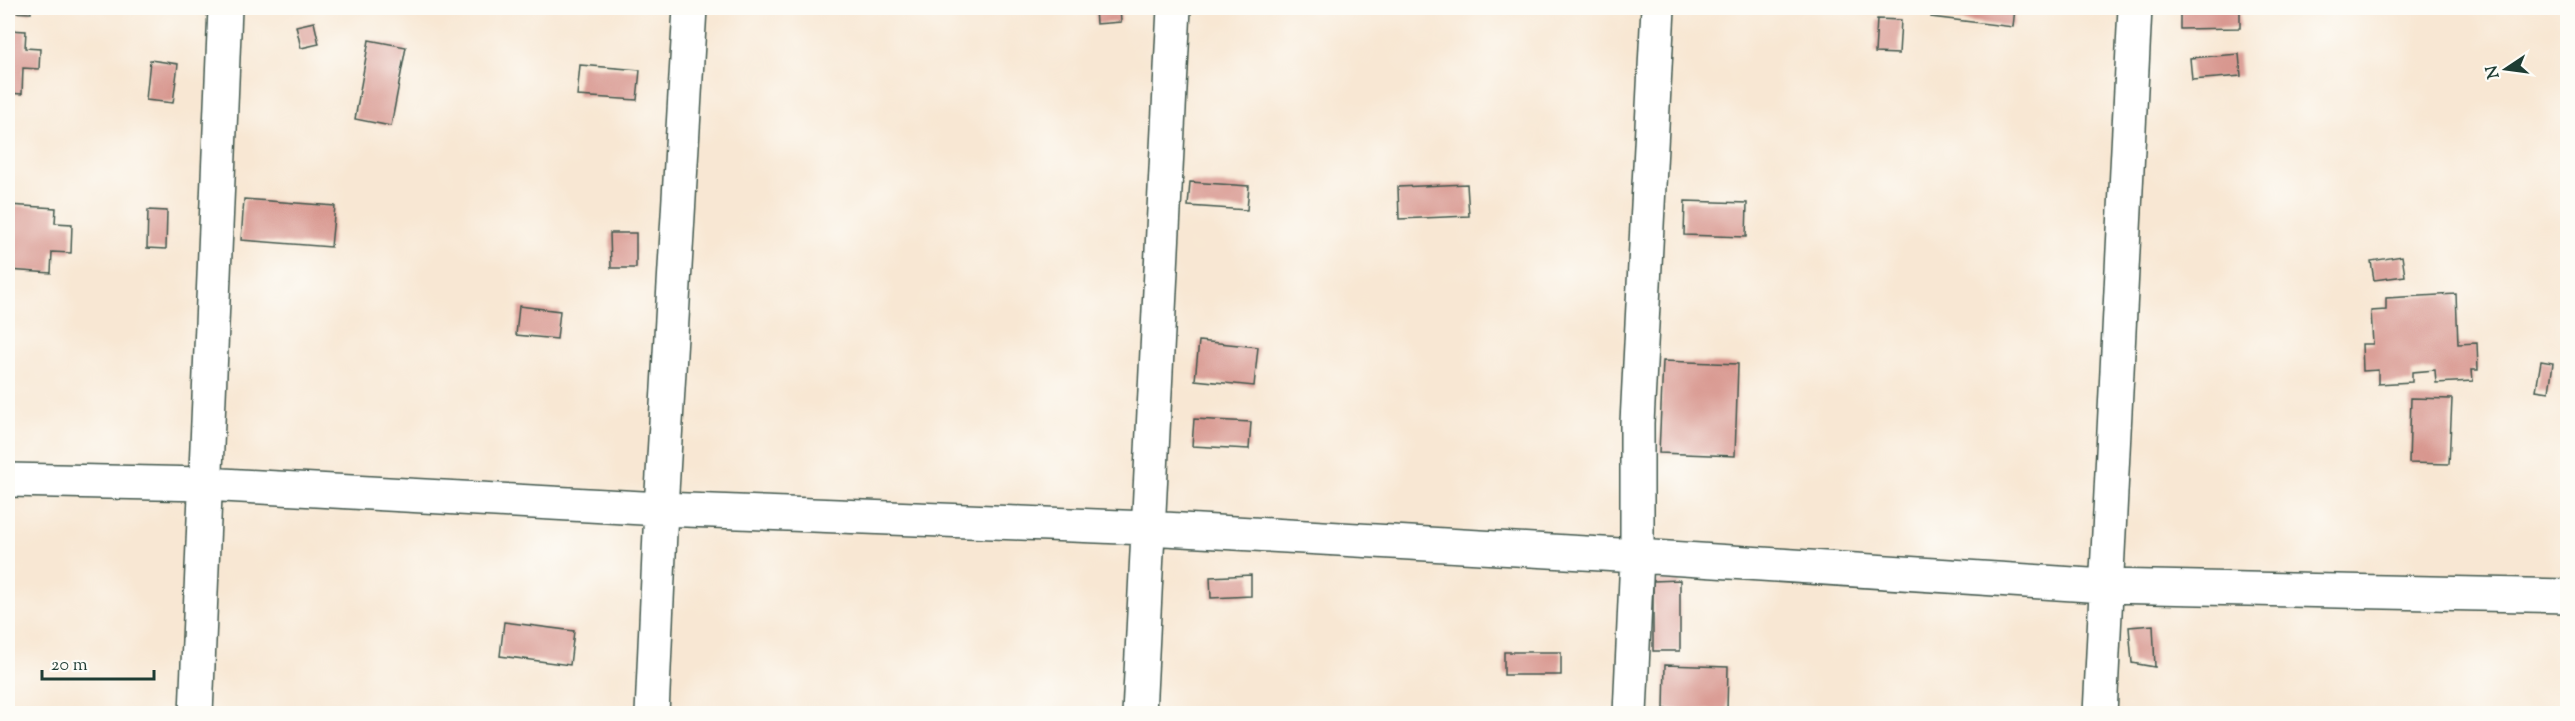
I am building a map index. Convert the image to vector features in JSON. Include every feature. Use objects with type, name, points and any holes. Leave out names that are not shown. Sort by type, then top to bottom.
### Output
[{"type":"street","points":[[196,714],[225,8]]},
{"type":"street","points":[[652,714],[661,509],[690,8]]},
{"type":"street","points":[[1139,714],[1146,528],[1174,8]]},
{"type":"street","points":[[1630,714],[1637,556],[1637,423],[1658,8]]},
{"type":"street","points":[[2100,714],[2135,8]]},
{"type":"street","points":[[8,480],[205,484],[661,509],[1146,528],[2105,586],[2568,596]]},
{"type":"building","points":[[8,8],[31,8],[31,13],[8,12]]},
{"type":"building","points":[[1095,8],[1120,8],[1121,22],[1096,24]]},
{"type":"building","points":[[1932,8],[2015,8],[2013,27],[1931,17]]},
{"type":"building","points":[[2180,8],[2240,8],[2240,28],[2180,29]]},
{"type":"building","points":[[1877,19],[1901,20],[1899,54],[1875,53]]},
{"type":"building","points":[[314,22],[319,44],[301,48],[296,26]]},
{"type":"building","points":[[8,30],[26,31],[25,48],[40,49],[39,69],[23,68],[22,94],[8,93]]},
{"type":"building","points":[[369,40],[406,47],[391,126],[355,119]]},
{"type":"building","points":[[2239,54],[2241,76],[2192,80],[2190,58]]},
{"type":"building","points":[[150,60],[178,64],[173,103],[146,100]]},
{"type":"building","points":[[580,65],[640,70],[637,100],[577,96]]},
{"type":"building","points":[[1190,182],[1249,186],[1247,210],[1188,206]]},
{"type":"building","points":[[1467,184],[1469,216],[1399,219],[1398,187]]},
{"type":"building","points":[[244,199],[335,206],[331,247],[241,240]]},
{"type":"building","points":[[1685,201],[1747,203],[1746,237],[1684,235]]},
{"type":"building","points":[[8,205],[56,208],[55,223],[72,224],[71,253],[52,252],[51,273],[8,270]]},
{"type":"building","points":[[148,210],[167,211],[166,249],[147,248]]},
{"type":"building","points":[[610,233],[636,233],[636,268],[611,268]]},
{"type":"building","points":[[2402,256],[2405,276],[2374,280],[2371,261]]},
{"type":"building","points":[[2456,294],[2458,344],[2477,343],[2478,370],[2472,370],[2473,381],[2436,383],[2435,370],[2412,372],[2412,382],[2378,384],[2378,370],[2363,371],[2362,344],[2373,344],[2371,311],[2386,310],[2386,298]]},
{"type":"building","points":[[519,306],[560,311],[557,339],[516,335]]},
{"type":"building","points":[[1199,341],[1258,347],[1254,386],[1195,380]]},
{"type":"building","points":[[1663,361],[1738,364],[1735,456],[1659,453]]},
{"type":"building","points":[[2541,361],[2553,363],[2549,392],[2536,390]]},
{"type":"building","points":[[2411,398],[2452,399],[2449,464],[2409,463]]},
{"type":"building","points":[[1194,419],[1251,422],[1249,449],[1192,446]]},
{"type":"building","points":[[1251,575],[1251,596],[1211,598],[1210,577]]},
{"type":"building","points":[[1680,580],[1680,651],[1653,651],[1653,581]]},
{"type":"building","points":[[504,622],[574,631],[570,665],[500,656]]},
{"type":"building","points":[[2153,625],[2155,667],[2132,663],[2129,627]]},
{"type":"building","points":[[1504,652],[1561,652],[1561,675],[1504,675]]},
{"type":"building","points":[[1665,665],[1728,667],[1727,711],[1664,709]]}]
